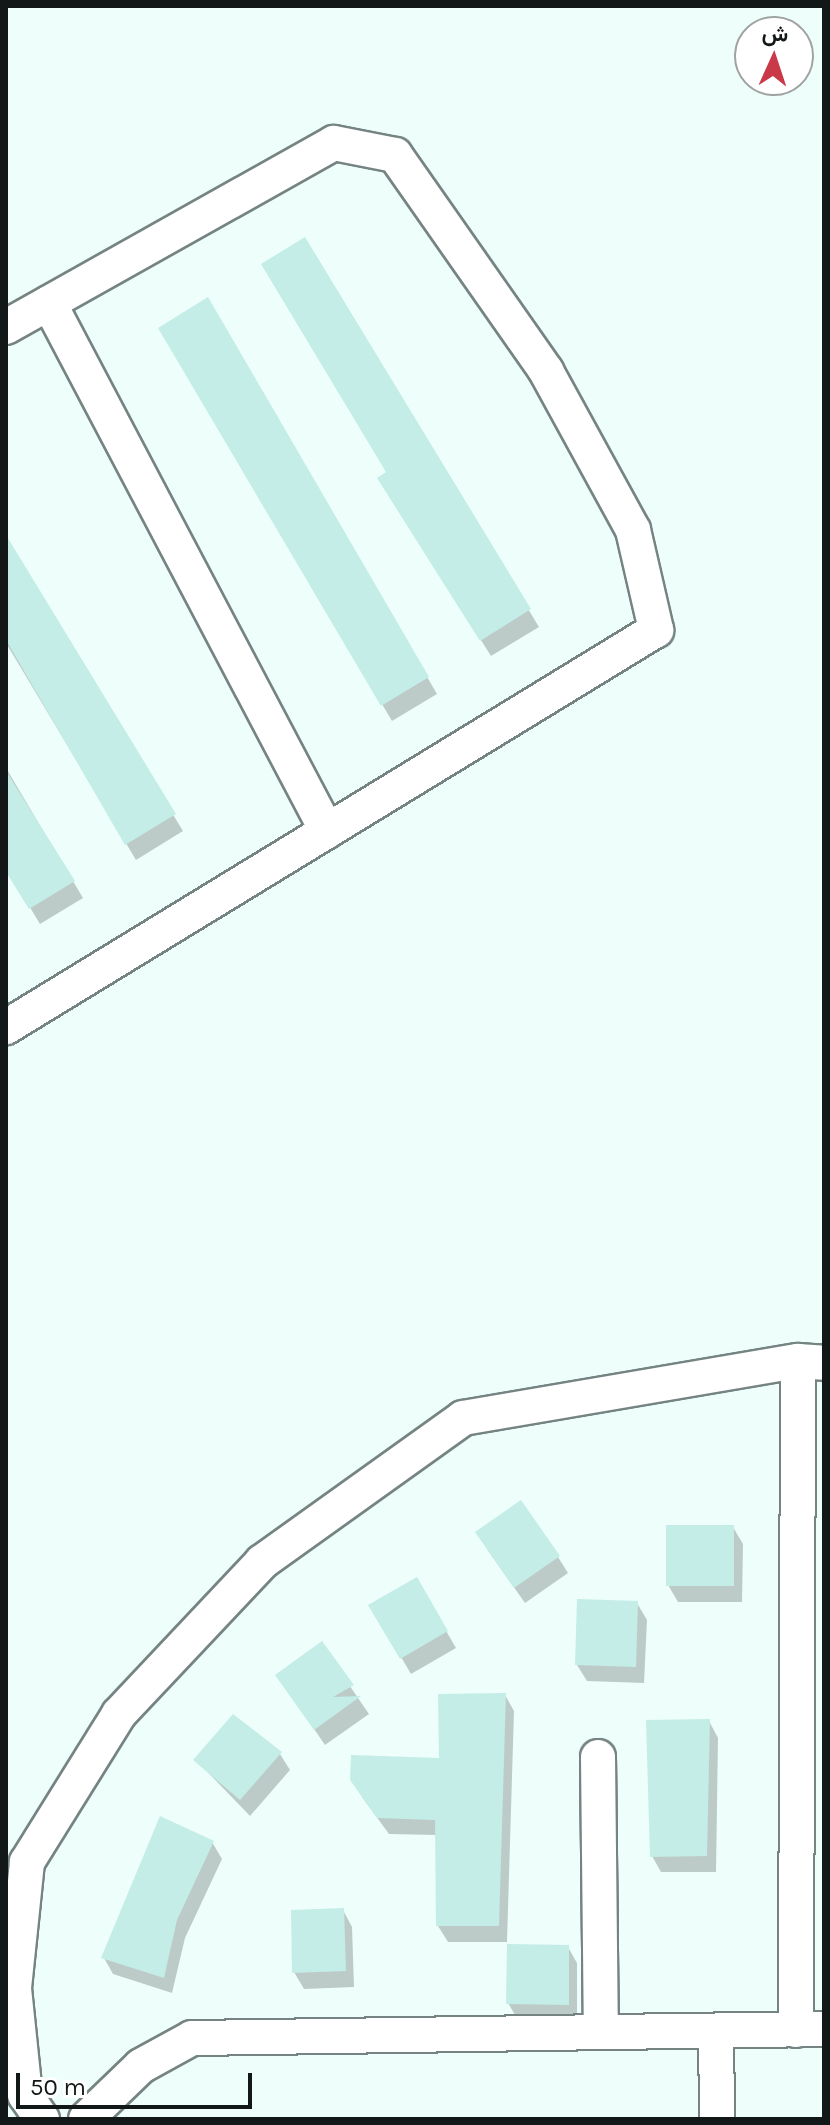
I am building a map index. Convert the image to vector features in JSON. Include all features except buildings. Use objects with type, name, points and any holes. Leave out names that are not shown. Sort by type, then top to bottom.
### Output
[{"type":"street","points":[[6,327],[334,143],[395,155],[546,371],[633,530],[656,630],[6,1027]]},
{"type":"street","points":[[49,303],[327,831]]},
{"type":"street","points":[[42,2119],[25,2095],[14,1988],[27,1862],[119,1714],[262,1562],[463,1418],[811,1362],[810,2030],[192,2038],[141,2066],[86,2119]]},
{"type":"street","points":[[598,1757],[601,2031]]},
{"type":"street","points":[[716,2032],[717,2119]]}]
